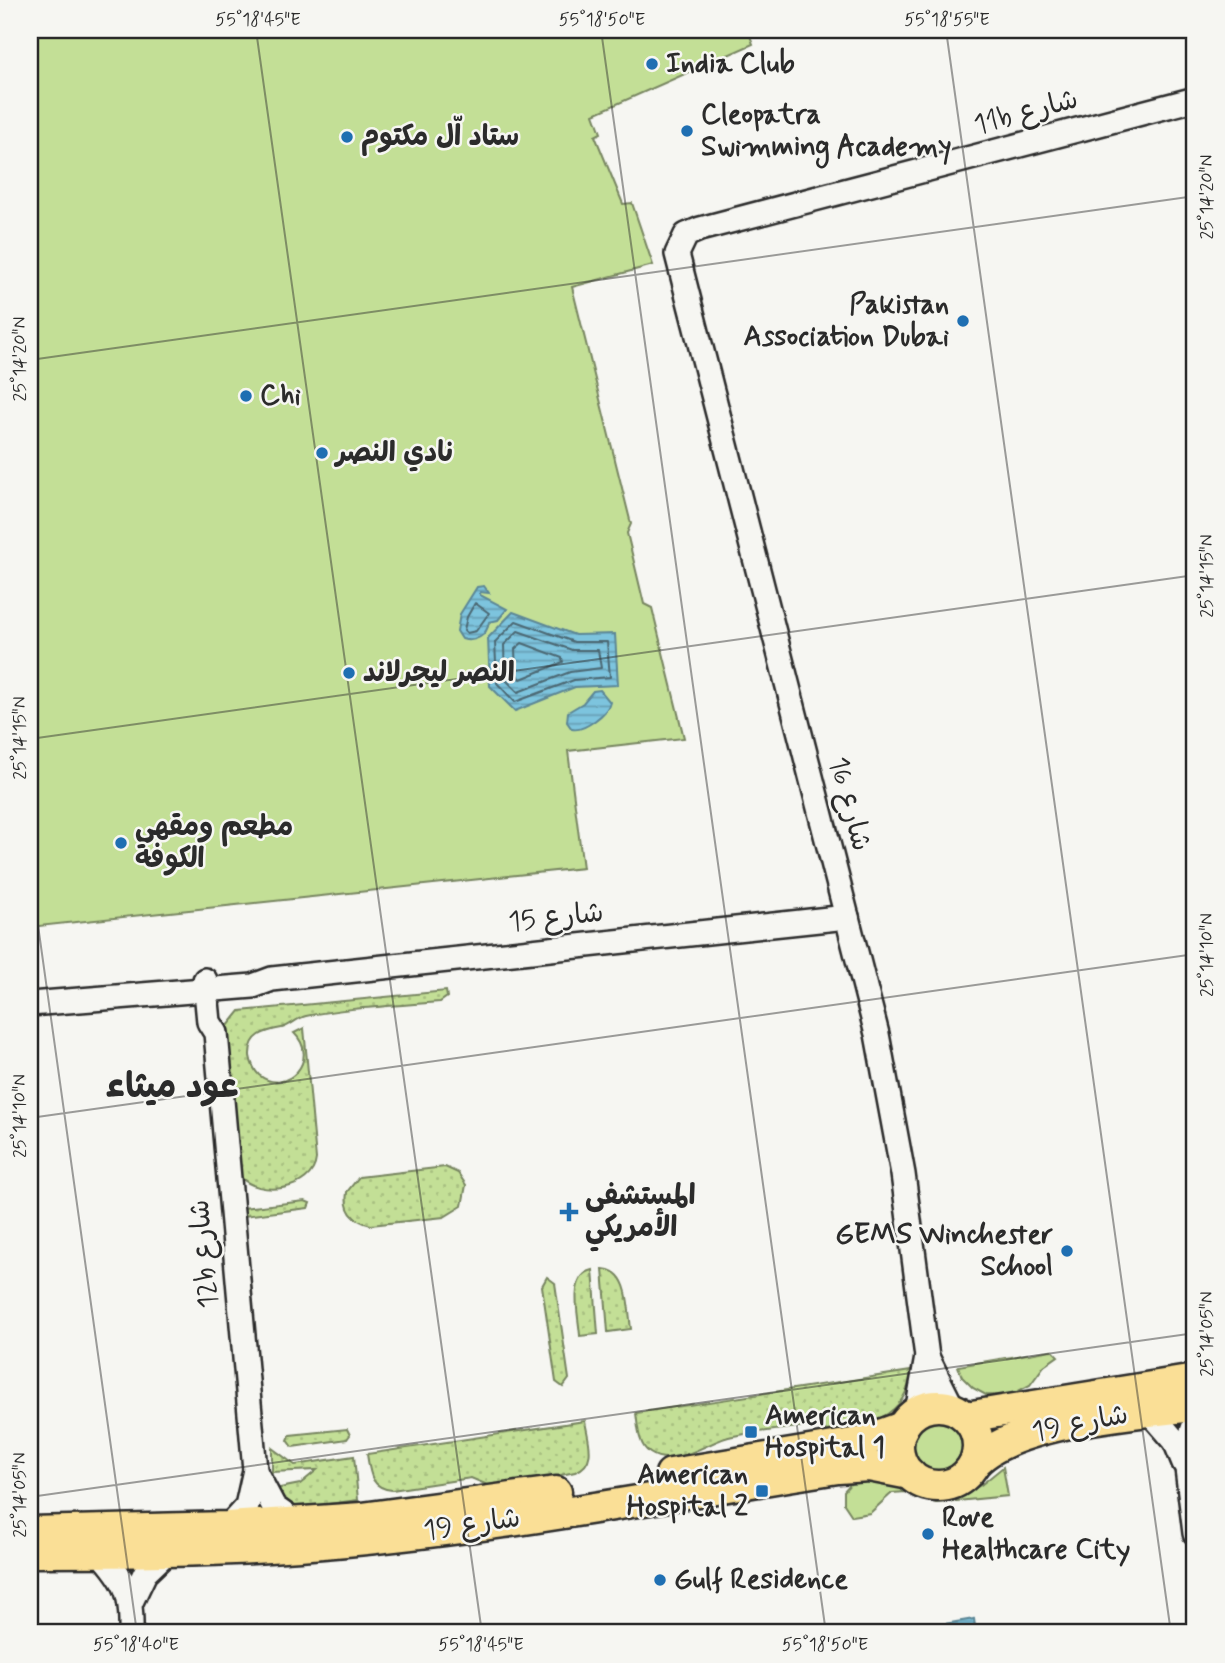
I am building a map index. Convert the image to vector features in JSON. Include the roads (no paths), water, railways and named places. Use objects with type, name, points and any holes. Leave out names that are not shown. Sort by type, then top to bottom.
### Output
[{"type":"main road","name":"شارع 19","points":[[960,1413],[1195,1380]]},
{"type":"main road","points":[[936,1406],[960,1413],[978,1439],[974,1464],[960,1480],[939,1486],[928,1485],[909,1474],[898,1451],[910,1419],[936,1406]]},
{"type":"main road","name":"شارع 19","points":[[974,1464],[982,1454],[1013,1437],[1149,1411],[1195,1406]]},
{"type":"main road","name":"شارع 19","points":[[30,1532],[229,1527],[404,1514],[606,1485],[858,1443],[910,1419]]},
{"type":"main road","name":"شارع 19","points":[[30,1552],[167,1552],[300,1545],[448,1529],[847,1467],[883,1467],[909,1474]]},
{"type":"street","name":"11b شارع","points":[[685,244],[709,229],[1195,99]]},
{"type":"street","name":"شارع 16","points":[[685,244],[681,273],[877,1034],[894,1122],[926,1357],[910,1419]]},
{"type":"street","name":"شارع 15","points":[[30,1004],[145,992],[160,985],[211,985],[257,975],[272,979],[847,917]]},
{"type":"street","name":"12b شارع","points":[[211,985],[209,1022],[216,1033],[255,1470],[247,1506],[229,1527]]},
{"type":"street","name":"شارع 16","points":[[926,1357],[960,1413]]},
{"type":"street","points":[[1149,1411],[1175,1441],[1185,1466]]},
{"type":"street","points":[[1195,1423],[1186,1441],[1185,1466],[1195,1533]]},
{"type":"street","name":"12b شارع","points":[[255,1470],[274,1507],[295,1521]]},
{"type":"street","points":[[100,1552],[119,1573],[132,1600]]},
{"type":"street","points":[[131,1633],[132,1600],[145,1573],[167,1552]]},
{"type":"water","points":[[484,586],[489,593],[480,592],[480,595],[507,609],[498,620],[489,622],[480,637],[462,639],[457,631],[460,614],[477,587]]},
{"type":"water","points":[[513,612],[575,635],[615,634],[618,685],[575,687],[515,711],[490,686],[488,638]]},
{"type":"water","points":[[600,690],[610,702],[605,711],[589,725],[572,729],[567,722],[568,712],[583,703],[593,691]]},
{"type":"water","points":[[974,1619],[976,1633],[939,1633],[938,1625]]},
{"type":"place","name":"India Club","points":[[652,64]]},
{"type":"place","name":"Cleopatra Swimming Academy","points":[[687,131]]},
{"type":"place","name":"ستاد اّل مكتوم","points":[[347,137]]},
{"type":"place","name":"Pakistan Association Dubai","points":[[963,321]]},
{"type":"place","name":"Chi","points":[[246,396]]},
{"type":"place","name":"نادي النصر","points":[[322,453]]},
{"type":"place","name":"النصر ليجرلاند","points":[[349,673]]},
{"type":"place","name":"مطعم ومقهى الكوفة","points":[[121,843]]},
{"type":"place","name":"المستشفى الأمريكي","points":[[569,1212]]},
{"type":"place","name":"GEMS Winchester School","points":[[1067,1251]]},
{"type":"place","name":"American Hospital 1","points":[[751,1432]]},
{"type":"place","name":"American Hospital 2","points":[[762,1491]]},
{"type":"place","name":"Rove Healthcare City","points":[[928,1534]]},
{"type":"place","name":"Gulf Residence","points":[[660,1580]]},
{"type":"district","name":"عود ميثاء","points":[[172,1087]]}]
